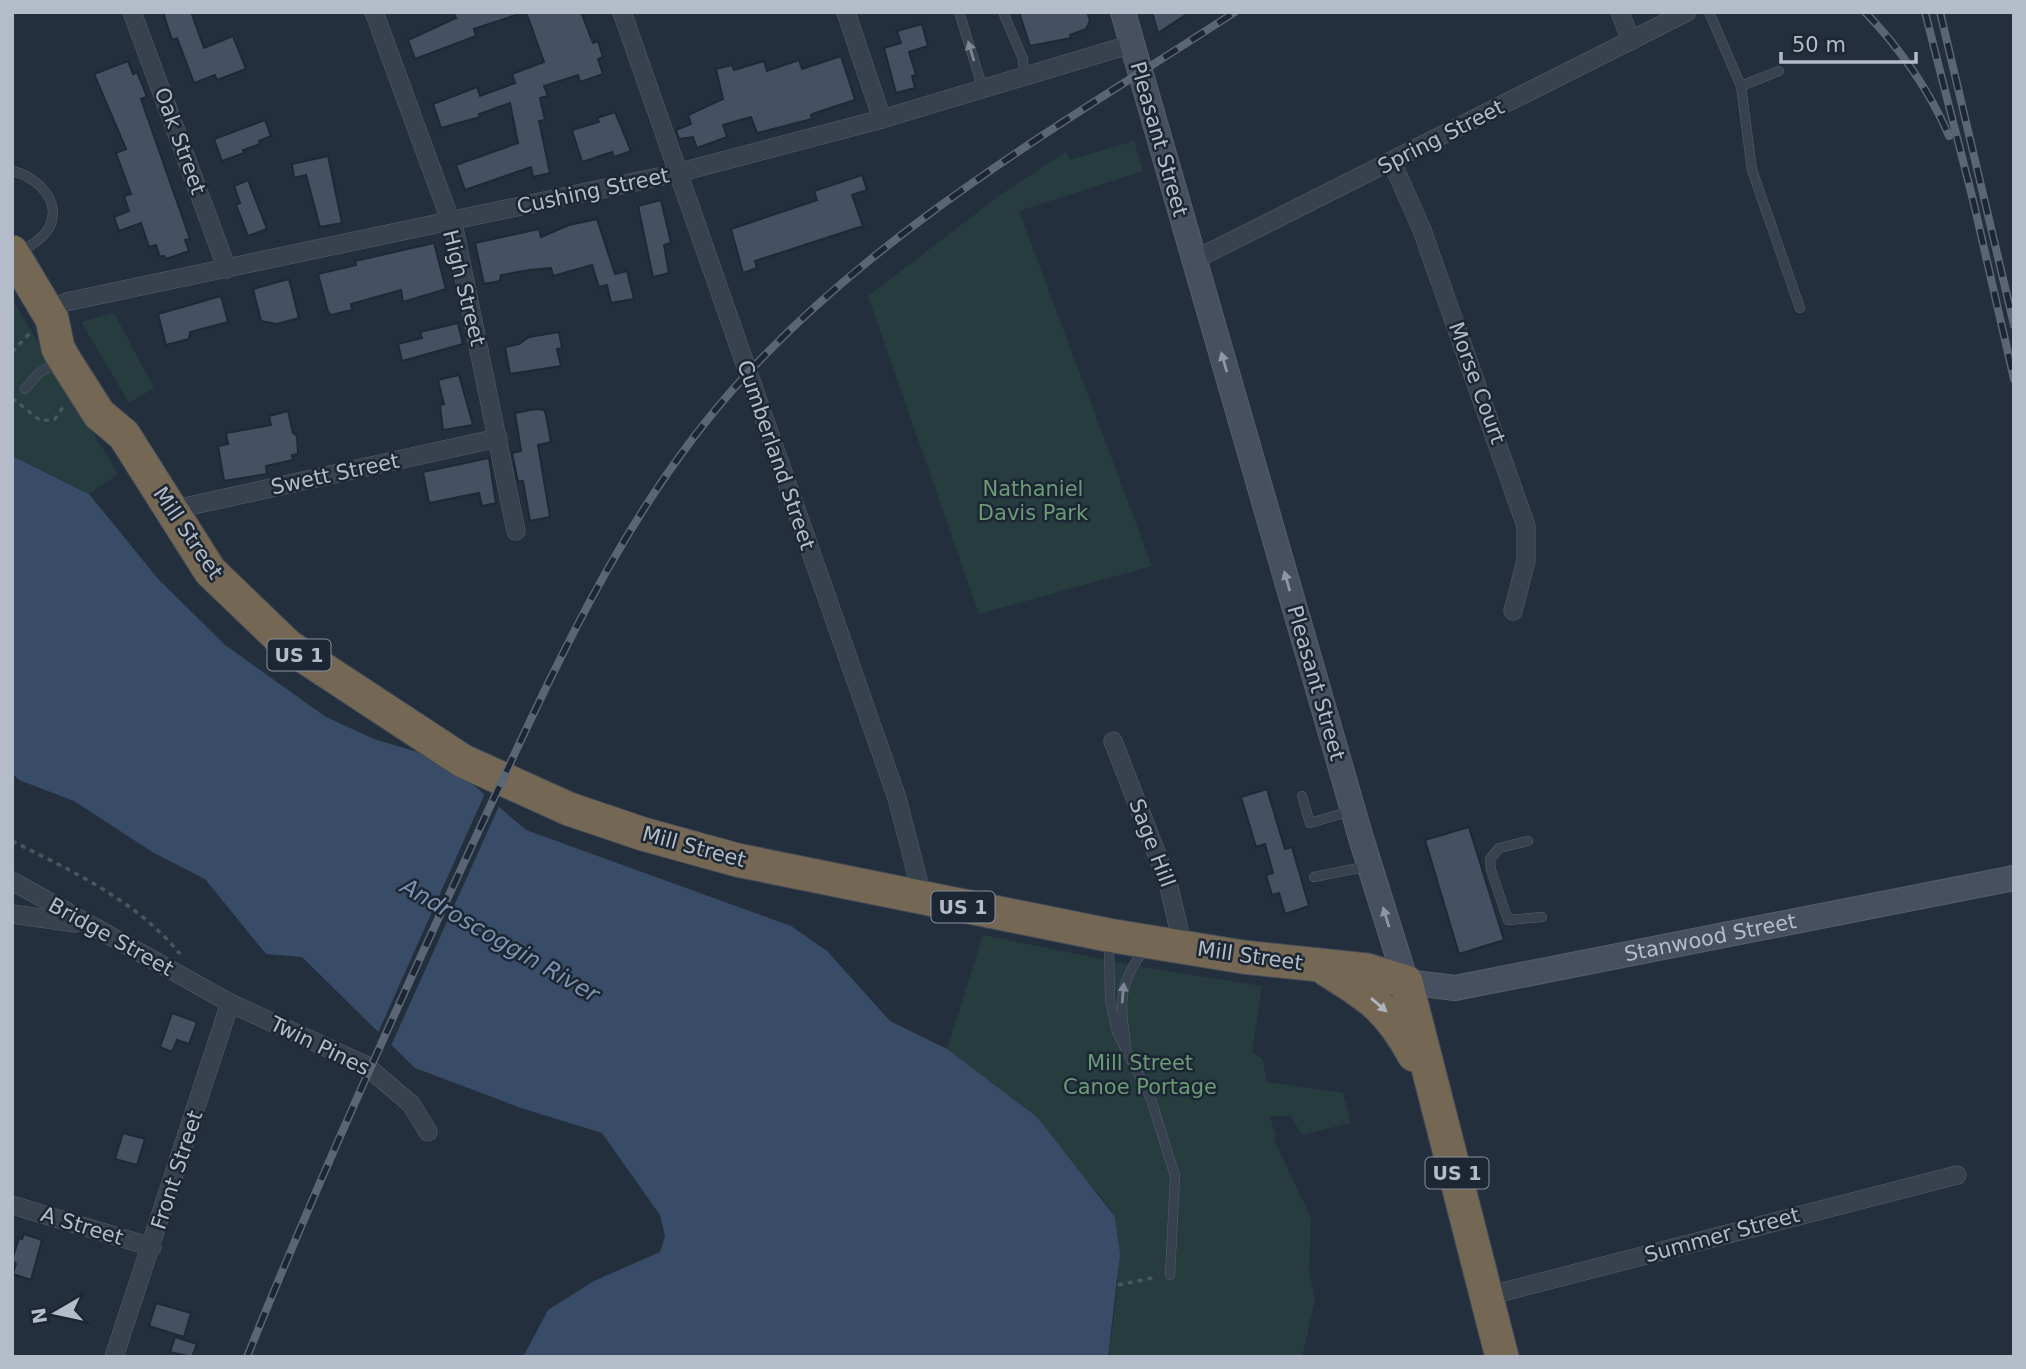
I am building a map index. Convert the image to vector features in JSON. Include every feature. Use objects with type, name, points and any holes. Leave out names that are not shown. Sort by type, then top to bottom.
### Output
[{"type":"highway","name":"Mill Street","points":[[13,253],[64,359],[99,414],[124,435]]},
{"type":"highway","name":"Mill Street","points":[[45,320],[76,338],[116,406],[124,435],[210,571],[288,646],[398,722],[463,761],[569,808],[643,834],[737,860],[1108,935],[1367,970],[1406,982]]},
{"type":"highway","name":"US 1","points":[[1322,966],[1365,993],[1390,1015],[1438,1099]]},
{"type":"highway","name":"Pleasant Street","points":[[1406,982],[1502,1357]]},
{"type":"main road","name":"Pleasant Street","points":[[1123,12],[1353,810],[1406,982]]},
{"type":"main road","name":"Stanwood Street","points":[[1406,982],[1455,988],[2014,878]]},
{"type":"street","name":"Oak Street","points":[[132,12],[227,269]]},
{"type":"street","name":"High Street","points":[[374,12],[454,233],[499,438],[516,531]]},
{"type":"street","name":"Cumberland Street","points":[[622,12],[897,798],[923,899]]},
{"type":"street","points":[[1620,12],[1631,41]]},
{"type":"street","name":"Spring Street","points":[[1194,260],[1687,12]]},
{"type":"street","points":[[847,13],[882,119]]},
{"type":"street","name":"Cushing Street","points":[[45,320],[66,302],[677,173],[882,119],[1132,44]]},
{"type":"street","name":"Morse Court","points":[[1392,162],[1422,229],[1526,526],[1526,561],[1513,611]]},
{"type":"street","name":"Swett Street","points":[[171,510],[499,438]]},
{"type":"street","name":"Sage Hill","points":[[1112,741],[1168,883],[1183,947]]},
{"type":"street","name":"Bridge Street","points":[[12,881],[86,924],[154,958],[230,1003]]},
{"type":"street","points":[[12,914],[86,924]]},
{"type":"street","name":"Twin Pines","points":[[230,1003],[365,1065],[404,1096],[428,1132]]},
{"type":"street","name":"Front Street","points":[[114,1357],[230,1003]]},
{"type":"street","name":"Summer Street","points":[[1488,1296],[1957,1175]]},
{"type":"street","name":"A Street","points":[[12,1205],[152,1247]]},
{"type":"lane","points":[[960,12],[983,89]]},
{"type":"lane","points":[[1003,12],[1023,59],[1024,77]]},
{"type":"lane","points":[[1709,12],[1741,86],[1745,135],[1752,170],[1800,308]]},
{"type":"lane","points":[[1741,86],[1779,71]]},
{"type":"lane","points":[[12,171],[27,175],[45,191],[53,218],[40,239],[13,253]]},
{"type":"lane","points":[[25,389],[39,373],[64,359]]},
{"type":"lane","points":[[1302,796],[1310,823],[1353,810]]},
{"type":"lane","points":[[1528,841],[1499,848],[1490,859],[1491,870],[1508,920],[1542,917]]},
{"type":"lane","points":[[1314,877],[1370,866]]},
{"type":"lane","points":[[1108,935],[1110,1000],[1117,1032],[1151,1099],[1175,1175],[1170,1275]]},
{"type":"lane","points":[[1128,1053],[1122,989],[1129,969],[1150,941]]},
{"type":"path","points":[[12,352],[45,320]]},
{"type":"path","points":[[12,398],[41,421],[55,419],[64,404]]},
{"type":"path","points":[[12,841],[90,880],[136,912],[183,957]]},
{"type":"path","points":[[1118,1285],[1170,1275]]},
{"type":"green space","name":"Nathaniel Davis Park","points":[[1134,141],[1143,171],[1019,211],[1152,566],[979,614],[868,296],[1003,193],[1066,152],[1070,160]]},
{"type":"green space","points":[[12,299],[118,474],[89,494],[12,456]]},
{"type":"green space","points":[[114,313],[154,388],[129,403],[81,322]]},
{"type":"green space","name":"Mill Street Canoe Portage","points":[[983,935],[1142,967],[1262,986],[1252,1052],[1263,1060],[1267,1082],[1343,1093],[1351,1123],[1302,1135],[1290,1115],[1270,1117],[1276,1137],[1274,1140],[1311,1218],[1309,1271],[1315,1300],[1302,1357],[1108,1357],[1119,1252],[1115,1219],[1107,1205],[1066,1160],[947,1049]]},
{"type":"water","name":"Androscoggin River","points":[[12,456],[89,494],[159,580],[225,645],[326,717],[374,739],[417,752],[465,778],[526,830],[791,926],[827,951],[890,1021],[947,1049],[1037,1117],[1115,1217],[1120,1254],[1108,1357],[523,1357],[548,1310],[594,1281],[660,1252],[665,1236],[660,1215],[602,1133],[521,1108],[415,1068],[302,957],[266,954],[205,879],[154,853],[74,801],[19,780],[12,773]]},
{"type":"pier","points":[[486,791],[500,804],[390,1048],[377,1035]]},
{"type":"building","points":[[163,12],[191,12],[204,48],[233,36],[246,69],[217,80],[215,75],[194,83],[177,38],[172,40]]},
{"type":"building","points":[[453,12],[516,12],[516,15],[474,29],[476,36],[415,59],[408,40],[456,18]]},
{"type":"building","points":[[526,12],[581,12],[593,43],[598,41],[603,57],[598,59],[603,74],[580,82],[578,75],[544,86],[548,96],[540,98],[545,120],[539,121],[550,173],[533,177],[531,167],[465,190],[456,165],[518,143],[510,103],[479,114],[480,117],[441,128],[433,104],[477,87],[480,96],[515,83],[512,74],[544,62]]},
{"type":"building","points":[[1019,12],[1087,12],[1090,21],[1086,29],[1070,35],[1071,38],[1030,46]]},
{"type":"building","points":[[1152,12],[1190,12],[1158,33]]},
{"type":"building","points":[[922,24],[928,46],[909,52],[916,75],[912,76],[915,88],[896,93],[884,48],[901,43],[897,31]]},
{"type":"building","points":[[841,56],[855,100],[815,113],[811,115],[812,119],[757,133],[751,117],[723,125],[727,137],[697,148],[693,137],[679,139],[676,130],[691,124],[688,115],[723,99],[716,69],[732,65],[734,70],[764,61],[767,71],[799,60],[802,69]]},
{"type":"building","points":[[128,61],[133,74],[137,72],[147,97],[141,99],[190,239],[185,240],[189,251],[166,259],[164,256],[160,257],[156,245],[149,247],[141,223],[119,231],[114,217],[129,211],[124,196],[131,194],[116,153],[126,149],[94,74]]},
{"type":"building","points":[[615,112],[631,151],[614,157],[612,152],[582,162],[572,130],[599,122],[597,118]]},
{"type":"building","points":[[265,120],[271,136],[259,141],[260,144],[243,150],[244,153],[222,161],[214,139]]},
{"type":"building","points":[[328,156],[342,223],[320,227],[306,175],[294,178],[292,164]]},
{"type":"building","points":[[862,175],[867,190],[852,195],[863,226],[755,261],[757,268],[743,273],[731,229],[817,200],[814,191]]},
{"type":"building","points":[[248,180],[267,229],[248,236],[236,205],[240,203],[234,186]]},
{"type":"building","points":[[661,200],[671,243],[664,245],[669,273],[653,277],[638,206]]},
{"type":"building","points":[[597,219],[615,274],[627,271],[634,299],[611,303],[607,285],[599,287],[592,265],[553,276],[551,268],[529,270],[501,275],[500,281],[484,284],[475,243],[539,229],[541,237],[569,225]]},
{"type":"building","points":[[434,243],[446,289],[403,302],[401,290],[351,304],[352,310],[331,315],[328,312],[318,274],[356,265],[355,261]]},
{"type":"building","points":[[289,279],[299,318],[277,324],[261,321],[253,289]]},
{"type":"building","points":[[221,296],[228,322],[190,332],[189,339],[166,345],[158,314]]},
{"type":"building","points":[[458,323],[463,344],[402,361],[398,344],[422,338],[420,332]]},
{"type":"building","points":[[559,332],[562,348],[557,349],[561,366],[510,374],[505,347],[519,344],[529,337]]},
{"type":"building","points":[[459,375],[473,425],[443,430],[440,405],[444,404],[438,380]]},
{"type":"building","points":[[544,410],[551,442],[538,445],[550,517],[530,521],[523,481],[518,482],[512,453],[521,451],[515,413]]},
{"type":"building","points":[[288,411],[293,433],[297,436],[298,454],[292,455],[293,460],[266,466],[267,474],[224,481],[218,446],[228,444],[226,433],[271,425],[269,416]]},
{"type":"building","points":[[489,458],[496,503],[482,506],[479,493],[429,503],[423,472]]},
{"type":"building","points":[[1267,789],[1285,849],[1292,847],[1309,906],[1285,914],[1279,893],[1272,895],[1266,875],[1273,873],[1265,844],[1256,847],[1241,797]]},
{"type":"building","points":[[1469,827],[1504,940],[1459,954],[1425,840]]},
{"type":"building","points":[[172,1013],[197,1022],[189,1044],[177,1040],[172,1052],[160,1047]]},
{"type":"building","points":[[123,1133],[145,1139],[137,1165],[115,1159]]},
{"type":"building","points":[[24,1234],[42,1240],[31,1280],[13,1274],[16,1264],[12,1260],[19,1238],[22,1239]]},
{"type":"building","points":[[156,1303],[191,1313],[184,1337],[149,1326]]},
{"type":"building","points":[[175,1337],[197,1344],[192,1357],[170,1352]]},
{"type":"railway","points":[[247,1357],[360,1091],[536,709],[595,591],[663,479],[702,426],[745,376],[799,322],[856,271],[978,179],[1235,12]]},
{"type":"railway","points":[[1865,12],[1913,70],[1949,136]]},
{"type":"railway","points":[[1925,12],[1973,200],[2014,379]]},
{"type":"railway","points":[[1940,12],[2014,325]]}]
